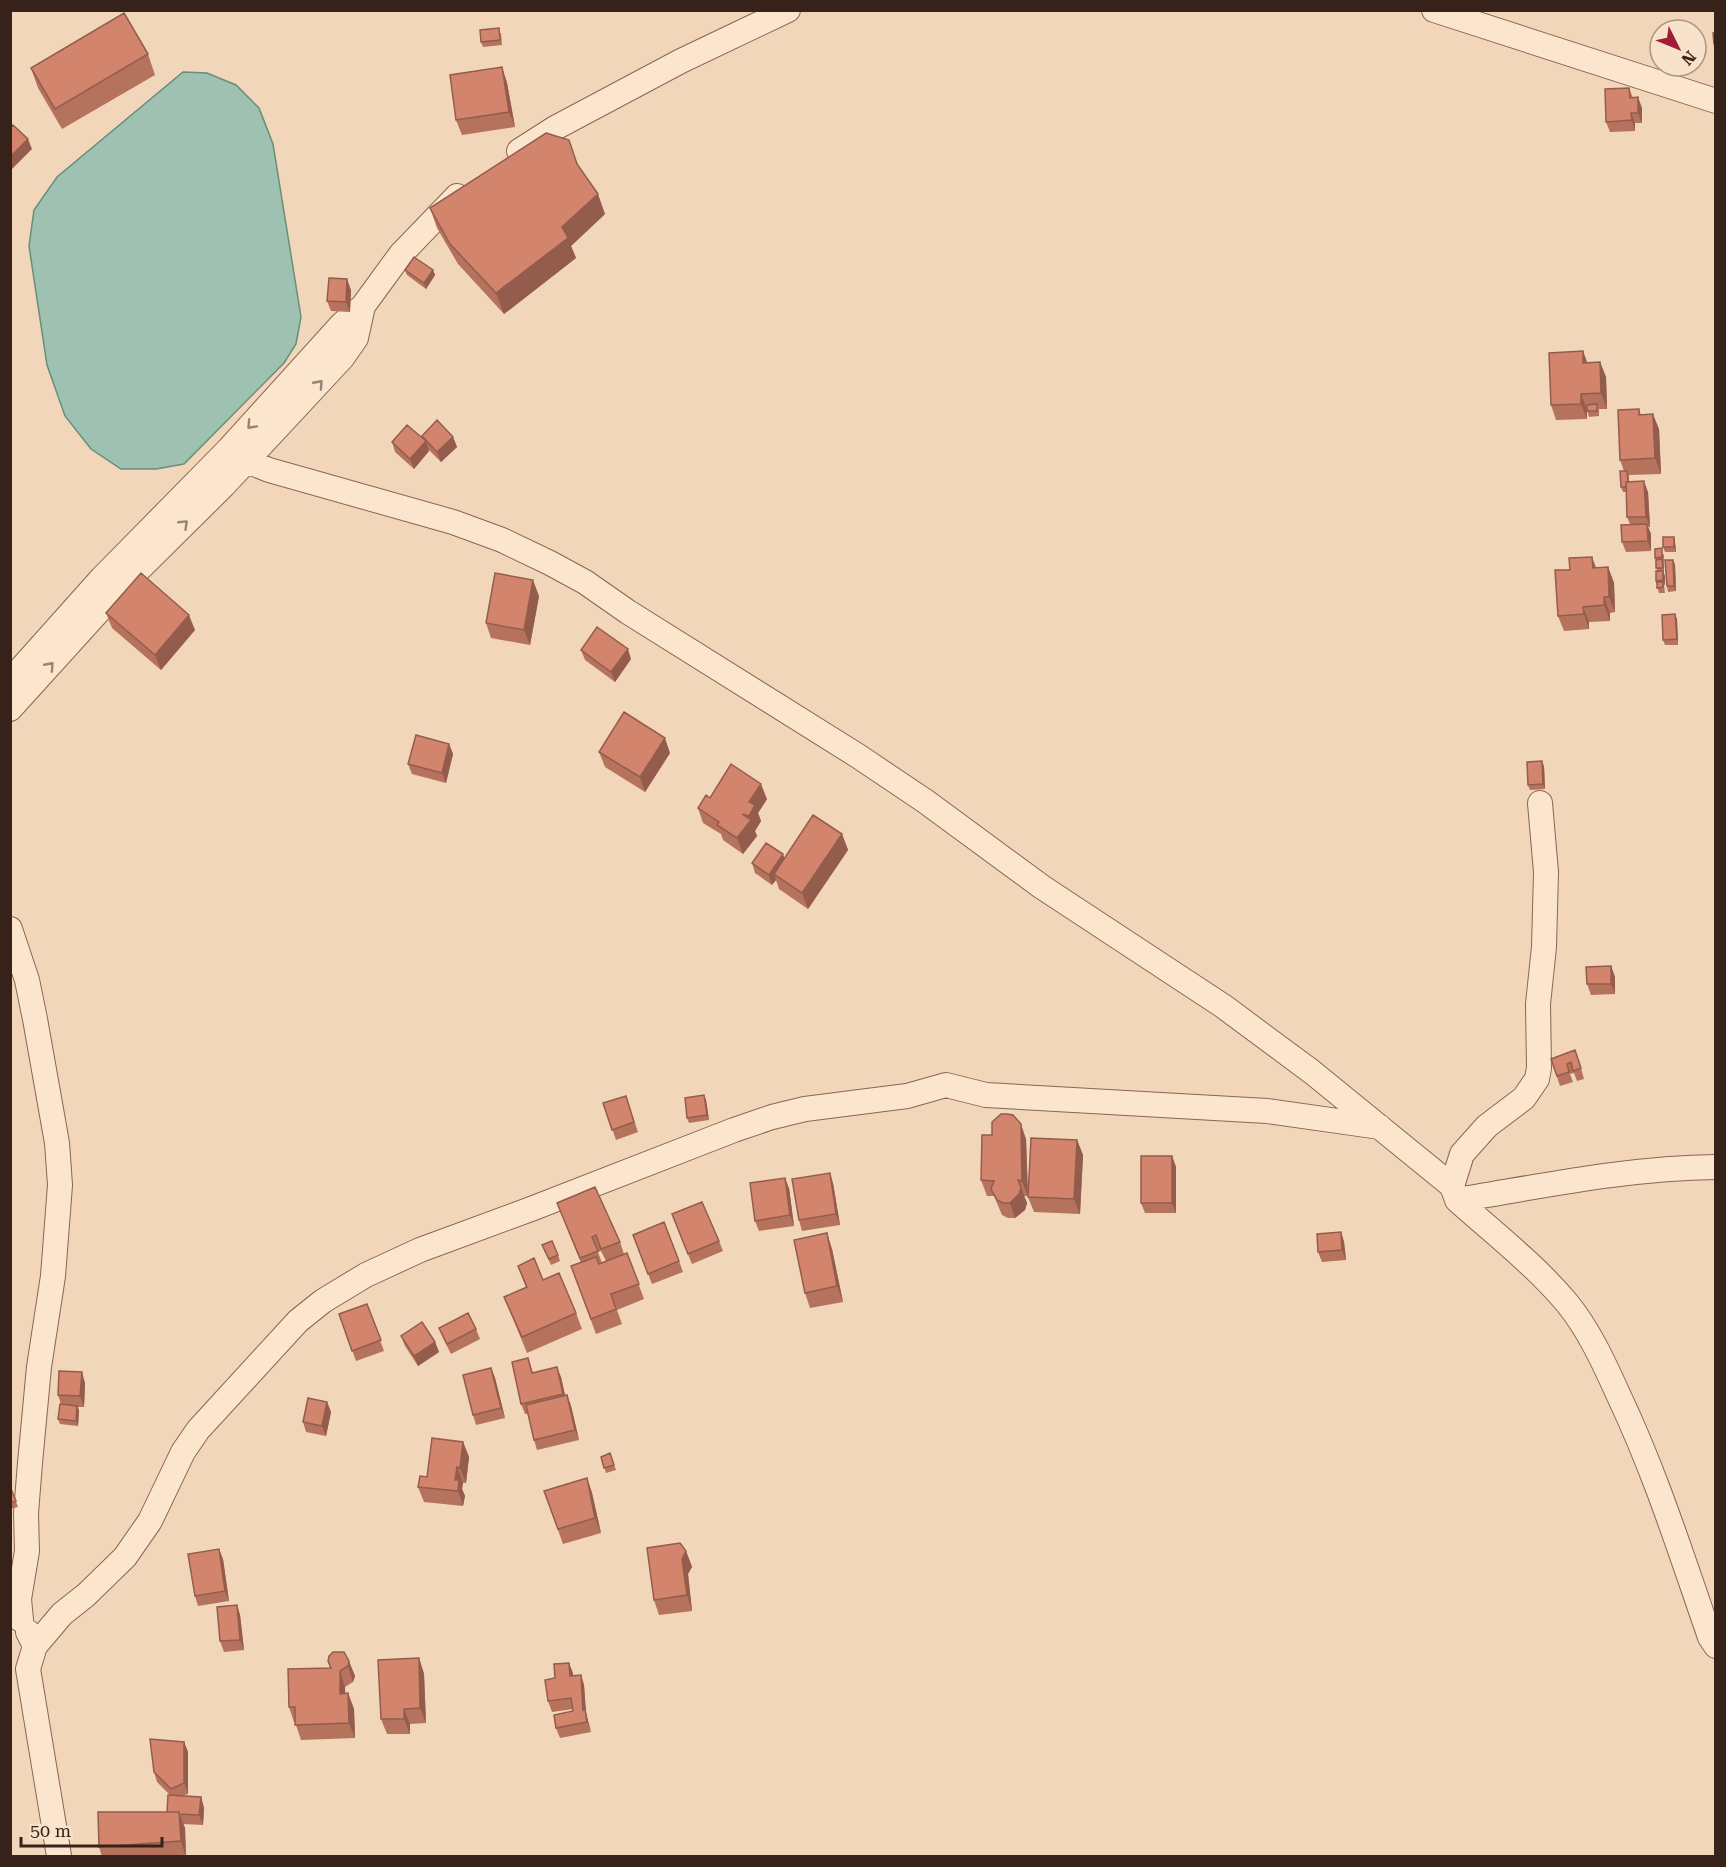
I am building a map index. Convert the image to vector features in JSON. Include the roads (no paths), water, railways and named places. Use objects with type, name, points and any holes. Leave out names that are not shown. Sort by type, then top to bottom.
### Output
[{"type":"street","points":[[498,164],[555,128],[681,61],[788,10]]},
{"type":"street","points":[[1434,10],[1716,101]]},
{"type":"street","points":[[10,681],[110,584],[237,455],[342,324],[363,306],[401,254],[471,185]]},
{"type":"street","points":[[237,455],[269,470],[453,522],[512,545],[585,582],[628,612],[748,686],[925,801],[1042,887],[1262,1033],[1380,1127],[1455,1193],[1541,1276],[1567,1304],[1591,1338],[1658,1483],[1710,1637],[1716,1646]]},
{"type":"street","points":[[10,709],[110,584]]},
{"type":"street","points":[[1455,1193],[1462,1154],[1487,1126],[1524,1098],[1537,1079],[1539,1068],[1538,1004],[1544,947],[1546,872],[1540,803]]},
{"type":"street","points":[[10,929],[27,980],[35,1019],[57,1143],[60,1185],[53,1276],[39,1367],[30,1463],[26,1514],[27,1551],[19,1599],[21,1620]]},
{"type":"street","points":[[59,1857],[28,1669],[35,1646],[62,1614],[86,1595],[125,1557],[150,1521],[183,1452],[198,1430],[298,1321],[345,1287],[394,1260],[763,1120],[805,1109],[907,1096],[946,1085],[986,1095],[1267,1111],[1380,1127]]},
{"type":"street","points":[[1455,1193],[1613,1174],[1716,1167]]},
{"type":"street","points":[[10,1581],[21,1620],[35,1646]]}]
